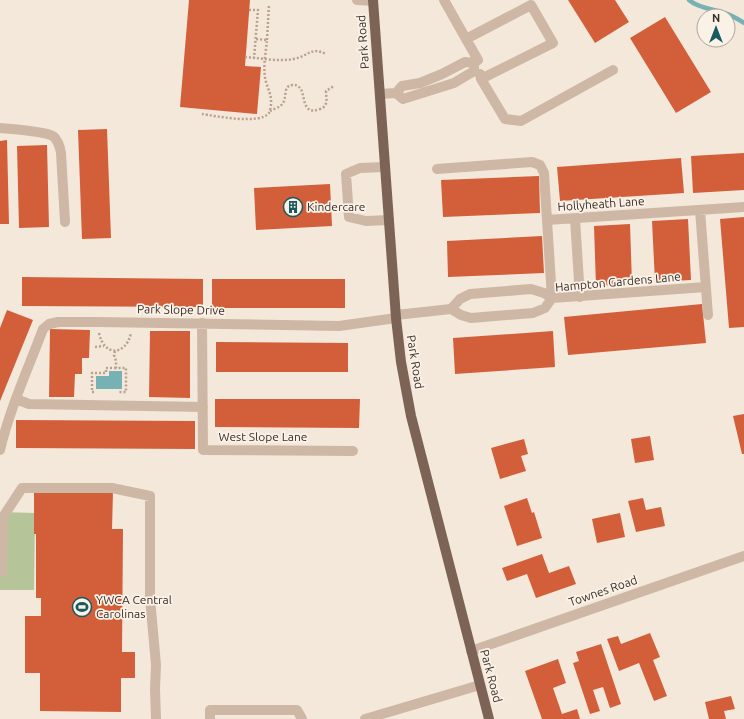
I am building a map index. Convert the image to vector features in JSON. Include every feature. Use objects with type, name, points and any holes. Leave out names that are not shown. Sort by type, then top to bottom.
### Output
[{"type":"main road","name":"Park Road","points":[[373,1],[396,317],[401,362],[411,416],[489,719]]},
{"type":"street","points":[[357,0],[373,1]]},
{"type":"street","points":[[444,0],[466,39],[476,61],[481,79],[505,119],[521,121],[613,70]]},
{"type":"street","points":[[466,39],[531,5],[553,43],[481,79]]},
{"type":"street","points":[[380,94],[396,93],[403,99],[454,83],[474,71],[476,61]]},
{"type":"street","points":[[0,128],[43,133],[52,136],[56,140],[61,153],[65,222]]},
{"type":"street","name":"Hollyheath Lane","points":[[437,169],[532,162],[540,165],[544,173],[547,220],[744,207]]},
{"type":"street","points":[[385,167],[360,168],[346,174],[349,217],[366,221],[389,220]]},
{"type":"street","points":[[700,210],[708,315]]},
{"type":"street","points":[[575,219],[580,297]]},
{"type":"street","points":[[547,220],[552,298]]},
{"type":"street","name":"Hampton Gardens Lane","points":[[451,309],[460,315],[471,318],[533,313],[545,308],[552,298],[706,287]]},
{"type":"street","points":[[396,317],[451,309],[460,299],[470,294],[531,289],[544,293],[552,298]]},
{"type":"street","name":"Park Slope Drive","points":[[0,450],[6,425],[43,329],[49,324],[58,322],[339,326],[396,317]]},
{"type":"street","name":"West Slope Lane","points":[[202,323],[203,450],[353,451]]},
{"type":"street","points":[[16,399],[29,404],[203,407]]},
{"type":"street","points":[[0,572],[2,572],[2,517],[22,488],[112,488],[150,496],[150,598],[156,665],[154,689],[156,719]]},
{"type":"street","name":"Townes Road","points":[[471,651],[744,556]]},
{"type":"street","points":[[365,719],[462,692],[480,685]]},
{"type":"street","points":[[210,719],[210,710],[297,710],[302,719]]},
{"type":"path","points":[[269,4],[265,77],[271,97],[270,111]]},
{"type":"path","points":[[249,10],[258,10],[254,58]]},
{"type":"path","points":[[256,39],[267,40]]},
{"type":"path","points":[[245,57],[294,59],[314,50],[321,51],[326,54]]},
{"type":"path","points":[[202,114],[252,119],[265,116],[284,102],[287,89],[293,84],[301,89],[306,106],[312,110],[321,109],[326,105],[327,89],[334,86]]},
{"type":"path","points":[[98,328],[100,339],[104,346],[111,351],[115,351],[126,345],[131,336],[132,328]]},
{"type":"path","points":[[95,347],[104,346]]},
{"type":"path","points":[[115,351],[114,356],[116,368]]},
{"type":"path","points":[[99,392],[92,392],[92,373],[106,373],[106,368],[126,368],[126,392],[112,392]]},
{"type":"green space","points":[[0,512],[35,513],[34,590],[0,590]]},
{"type":"water","points":[[109,371],[122,371],[122,389],[96,389],[96,376],[109,376]]},
{"type":"building","points":[[189,0],[250,0],[245,66],[261,67],[257,114],[180,107]]},
{"type":"building","points":[[568,0],[615,0],[629,22],[595,43]]},
{"type":"building","points":[[665,17],[711,92],[676,113],[630,38]]},
{"type":"building","points":[[107,129],[111,238],[82,239],[78,130]]},
{"type":"building","points":[[7,140],[9,224],[0,224],[0,141]]},
{"type":"building","points":[[47,145],[49,227],[19,228],[17,146]]},
{"type":"building","points":[[744,153],[744,190],[693,193],[691,156]]},
{"type":"building","points":[[681,158],[684,193],[560,201],[557,167]]},
{"type":"building","points":[[539,176],[540,213],[443,217],[441,180]]},
{"type":"building","name":"Kindercare","points":[[330,184],[332,226],[256,230],[254,188]]},
{"type":"building","points":[[744,217],[744,327],[729,328],[720,219]]},
{"type":"building","points":[[688,219],[691,280],[655,282],[652,221]]},
{"type":"building","points":[[630,224],[632,284],[596,286],[594,226]]},
{"type":"building","points":[[542,236],[544,273],[448,277],[447,241]]},
{"type":"building","points":[[22,277],[203,279],[203,307],[22,306]]},
{"type":"building","points":[[212,279],[345,279],[345,308],[212,308]]},
{"type":"building","points":[[702,304],[706,343],[568,355],[564,317]]},
{"type":"building","points":[[7,310],[33,320],[0,401],[0,328]]},
{"type":"building","points":[[50,329],[90,330],[89,358],[82,358],[82,374],[75,374],[74,397],[49,397]]},
{"type":"building","points":[[150,331],[190,331],[190,398],[149,397]]},
{"type":"building","points":[[553,331],[555,367],[455,374],[453,338]]},
{"type":"building","points":[[216,342],[348,343],[348,372],[216,372]]},
{"type":"building","points":[[215,399],[360,399],[359,428],[215,427]]},
{"type":"building","points":[[744,414],[744,454],[742,454],[733,416]]},
{"type":"building","points":[[16,420],[195,421],[195,449],[16,448]]},
{"type":"building","points":[[650,436],[654,460],[635,463],[631,439]]},
{"type":"building","points":[[524,439],[528,454],[521,456],[526,471],[500,479],[491,448]]},
{"type":"building","name":"YWCA Central Carolinas","points":[[34,492],[113,492],[112,529],[123,529],[122,652],[135,652],[135,678],[121,678],[121,712],[40,711],[40,673],[25,673],[25,616],[41,616],[41,598],[36,598],[36,534],[34,534]]},
{"type":"building","points":[[527,498],[532,513],[534,512],[542,538],[517,546],[504,506]]},
{"type":"building","points":[[643,498],[646,510],[661,507],[665,526],[636,532],[628,501]]},
{"type":"building","points":[[620,513],[625,537],[597,543],[592,519]]},
{"type":"building","points":[[542,554],[549,573],[569,566],[576,584],[536,598],[527,574],[507,581],[502,568]]},
{"type":"building","points":[[650,633],[660,657],[653,660],[667,696],[654,701],[639,663],[619,671],[607,639],[618,636],[621,644]]},
{"type":"building","points":[[601,644],[621,704],[610,708],[603,687],[593,690],[600,711],[590,714],[573,663],[579,661],[576,652]]},
{"type":"building","points":[[558,659],[566,683],[553,688],[562,714],[577,709],[580,719],[542,719],[525,671]]},
{"type":"building","points":[[731,696],[735,709],[724,711],[726,719],[709,719],[705,702]]},
{"type":"waterway","points":[[689,0],[701,7],[729,15],[744,23]]},
{"type":"place","name":"Kindercare","points":[[293,207]]},
{"type":"place","name":"YWCA Central Carolinas","points":[[82,607]]}]
